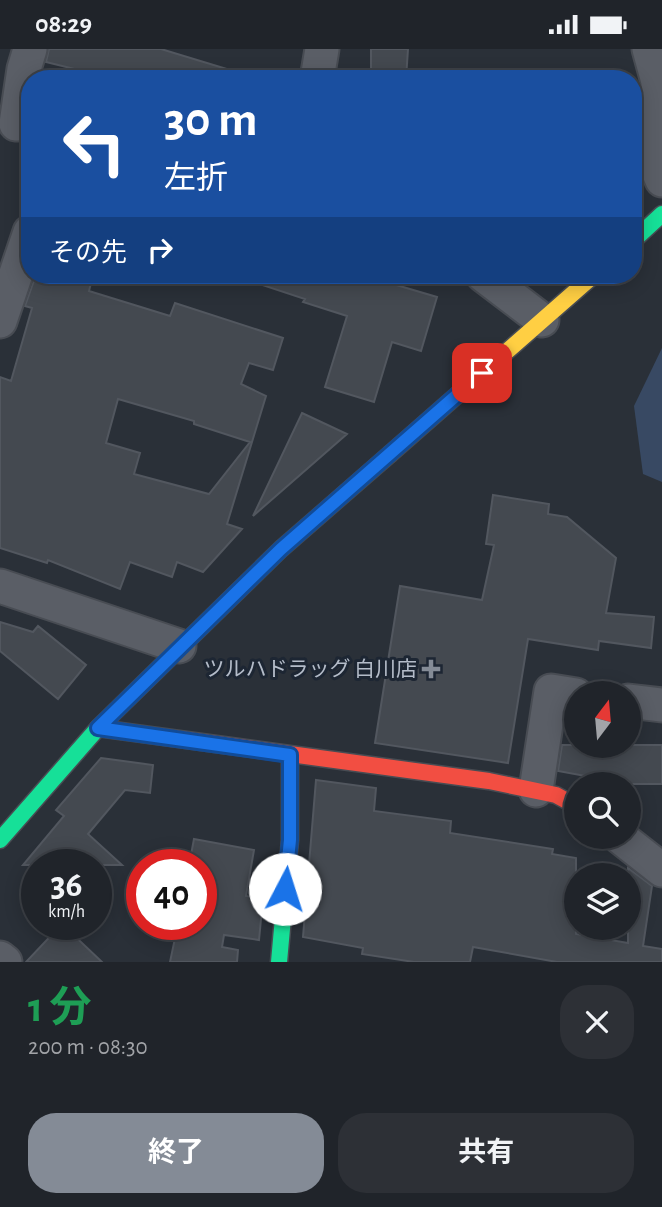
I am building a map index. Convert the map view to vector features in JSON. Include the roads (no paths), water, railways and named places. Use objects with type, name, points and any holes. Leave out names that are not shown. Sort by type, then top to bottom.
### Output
[{"type":"street","points":[[24,70],[30,49]]},
{"type":"street","points":[[318,70],[322,49]]},
{"type":"street","points":[[649,49],[658,82],[656,166],[662,180]]},
{"type":"street","points":[[15,124],[21,87]]},
{"type":"street","points":[[642,233],[662,214]]},
{"type":"street","points":[[0,321],[21,259]]},
{"type":"street","points":[[495,284],[542,320]]},
{"type":"street","points":[[0,840],[98,728],[179,646],[281,549],[584,284]]},
{"type":"street","points":[[0,586],[179,646]]},
{"type":"street","points":[[536,790],[551,691],[564,693]]},
{"type":"street","points":[[641,703],[662,705]]},
{"type":"street","points":[[98,728],[489,781],[536,790],[564,799]]},
{"type":"street","points":[[279,962],[290,840],[290,755]]},
{"type":"street","points":[[635,849],[662,870]]},
{"type":"street","points":[[0,958],[5,962]]},
{"type":"water","points":[[662,348],[662,482],[643,474],[634,406]]},
{"type":"place","name":"ツルハドラッグ 白川店","points":[[431,669]]}]
